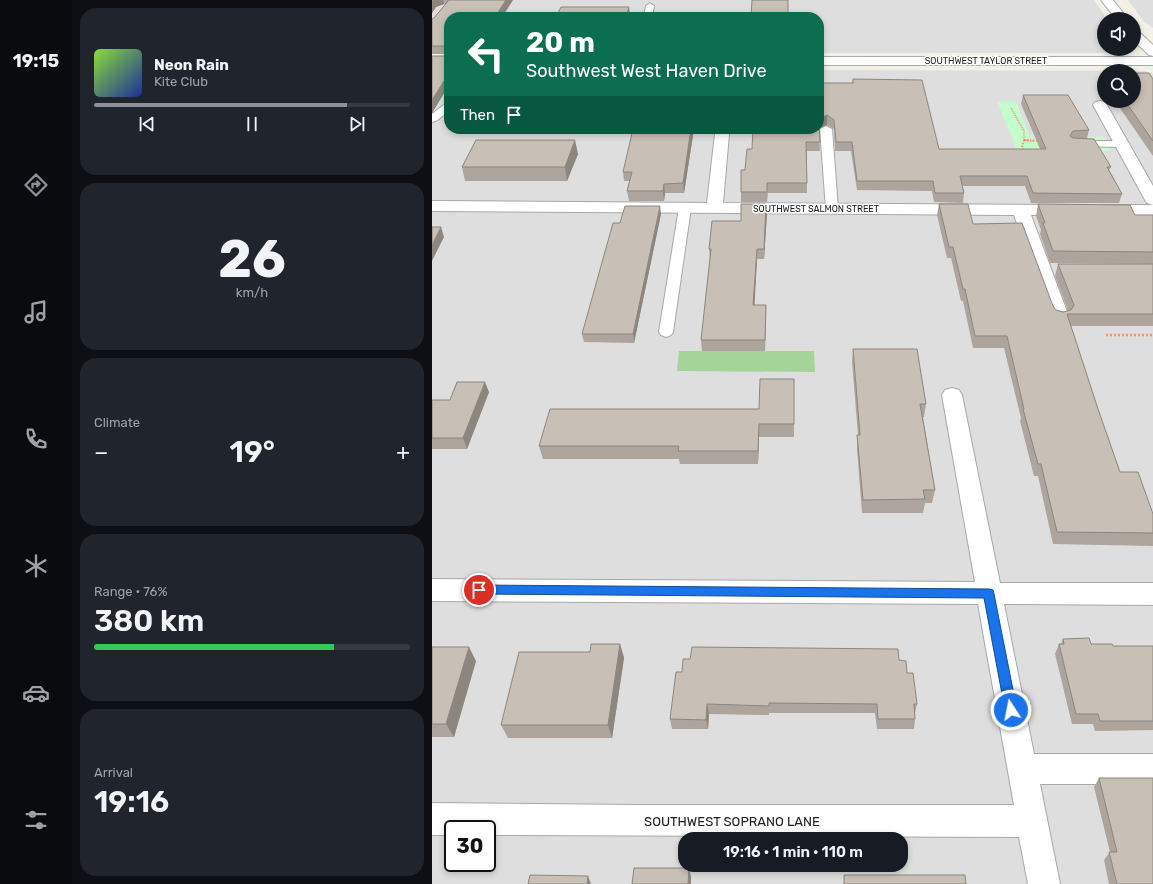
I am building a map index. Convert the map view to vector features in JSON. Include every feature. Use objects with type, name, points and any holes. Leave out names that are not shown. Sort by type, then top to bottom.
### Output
[{"type":"street","points":[[1107,0],[1116,12]]},
{"type":"street","points":[[1141,41],[1153,52]]},
{"type":"street","name":"SOUTHWEST TAYLOR STREET","points":[[824,61],[1153,61]]},
{"type":"street","points":[[1102,108],[1153,200]]},
{"type":"street","points":[[714,208],[722,134]]},
{"type":"street","name":"SOUTHWEST SALMON STREET","points":[[432,206],[1153,210]]},
{"type":"street","points":[[1021,210],[1060,317]]},
{"type":"street","points":[[1043,269],[1062,269]]},
{"type":"street","points":[[952,395],[1044,884]]},
{"type":"street","points":[[432,590],[1153,594]]},
{"type":"street","points":[[1022,769],[1153,769]]},
{"type":"street","name":"SOUTHWEST SOPRANO LANE","points":[[432,819],[637,821],[1032,821]]},
{"type":"lane","points":[[649,12],[650,6]]},
{"type":"lane","points":[[432,119],[444,110]]},
{"type":"lane","points":[[826,129],[832,209]]},
{"type":"lane","points":[[1075,144],[1122,144]]},
{"type":"lane","points":[[666,332],[685,208]]},
{"type":"path","points":[[1011,108],[1022,128],[1025,137],[1022,148],[1028,154]]},
{"type":"path","points":[[1024,140],[1056,139],[1065,140],[1075,144]]},
{"type":"path","points":[[1106,335],[1153,335]]},
{"type":"shaded area","points":[[432,0],[1094,0],[1102,12],[1097,12],[1097,53],[824,53],[824,12],[444,12],[444,27],[432,52]]},
{"type":"shaded area","points":[[1128,0],[1153,0],[1153,28],[1144,22],[1141,18],[1141,12],[1137,12]]},
{"type":"shaded area","points":[[432,69],[444,69],[444,134],[824,134],[824,70],[1097,71],[1097,108],[1141,108],[1141,71],[1153,74],[1153,884],[432,884]]},
{"type":"green space","points":[[998,102],[1016,102],[1030,137],[1104,137],[1111,151],[1037,151],[1036,200]]},
{"type":"green space","points":[[679,351],[814,351],[815,372],[677,371]]},
{"type":"building","points":[[506,0],[498,12],[444,12],[444,46],[432,46],[432,19],[448,1]]},
{"type":"building","points":[[752,0],[788,0],[788,12],[751,12]]},
{"type":"building","points":[[561,7],[629,7],[628,12],[558,12]]},
{"type":"building","points":[[432,56],[444,56],[444,81],[432,100]]},
{"type":"building","points":[[1141,73],[1149,73],[1153,79],[1153,141],[1130,108],[1141,108]]},
{"type":"building","points":[[853,79],[922,80],[939,149],[1046,149],[1023,95],[1068,95],[1089,130],[1073,131],[1070,136],[1073,138],[1094,139],[1111,167],[1107,167],[1122,194],[1033,193],[1027,176],[960,176],[964,193],[935,193],[933,181],[857,181],[852,142],[836,142],[834,120],[827,115],[824,116],[824,83],[853,83]]},
{"type":"building","points":[[632,134],[690,134],[683,183],[664,184],[663,191],[627,191],[632,172],[623,172]]},
{"type":"building","points":[[753,134],[820,134],[820,142],[806,142],[807,183],[767,183],[767,192],[741,192],[741,170],[745,170],[747,149],[752,149]]},
{"type":"building","points":[[476,140],[575,140],[565,167],[462,167]]},
{"type":"building","points":[[741,204],[766,204],[764,249],[757,249],[753,305],[766,305],[765,340],[701,340],[711,249],[709,249],[712,221],[741,221]]},
{"type":"building","points":[[939,204],[968,204],[973,224],[1022,223],[1053,306],[1056,310],[1063,312],[1071,310],[1074,305],[1058,264],[1153,264],[1153,314],[1067,314],[1120,472],[1138,472],[1153,514],[1153,533],[1057,532],[1041,464],[1038,464],[1023,409],[1007,336],[975,336],[965,289],[963,289],[953,247],[949,247]]},
{"type":"building","points":[[1038,204],[1130,205],[1135,215],[1153,215],[1153,252],[1053,251]]},
{"type":"building","points":[[625,206],[660,206],[633,334],[582,334],[613,223],[620,223]]},
{"type":"building","points":[[432,227],[441,227],[432,245]]},
{"type":"building","points":[[853,349],[917,349],[926,404],[920,404],[935,490],[923,490],[925,499],[863,500],[857,435],[860,435]]},
{"type":"building","points":[[760,379],[794,379],[794,424],[759,424],[758,451],[678,451],[679,446],[539,446],[550,409],[759,409]]},
{"type":"building","points":[[457,382],[485,382],[463,438],[432,438],[432,400],[450,400]]},
{"type":"building","points":[[1089,638],[1091,644],[1112,644],[1113,646],[1153,646],[1153,721],[1100,721],[1098,714],[1076,714],[1059,644],[1064,644],[1063,639]]},
{"type":"building","points":[[591,644],[620,644],[608,725],[501,725],[519,652],[590,652]]},
{"type":"building","points":[[432,647],[469,647],[446,724],[432,724]]},
{"type":"building","points":[[692,647],[898,649],[899,660],[906,661],[907,673],[913,673],[917,704],[914,704],[915,719],[878,719],[877,704],[769,703],[769,706],[707,704],[706,720],[670,719],[676,672],[682,672],[683,659],[690,659]]},
{"type":"building","points":[[1099,778],[1153,778],[1153,884],[1117,884],[1109,852],[1117,852]]},
{"type":"building","points":[[634,868],[678,868],[678,872],[689,872],[688,884],[632,884]]},
{"type":"building","points":[[530,875],[588,876],[587,884],[528,884]]},
{"type":"building","points":[[844,875],[965,875],[966,884],[844,884]]},
{"type":"route","points":[[479,590],[989,594],[1011,710]]}]
